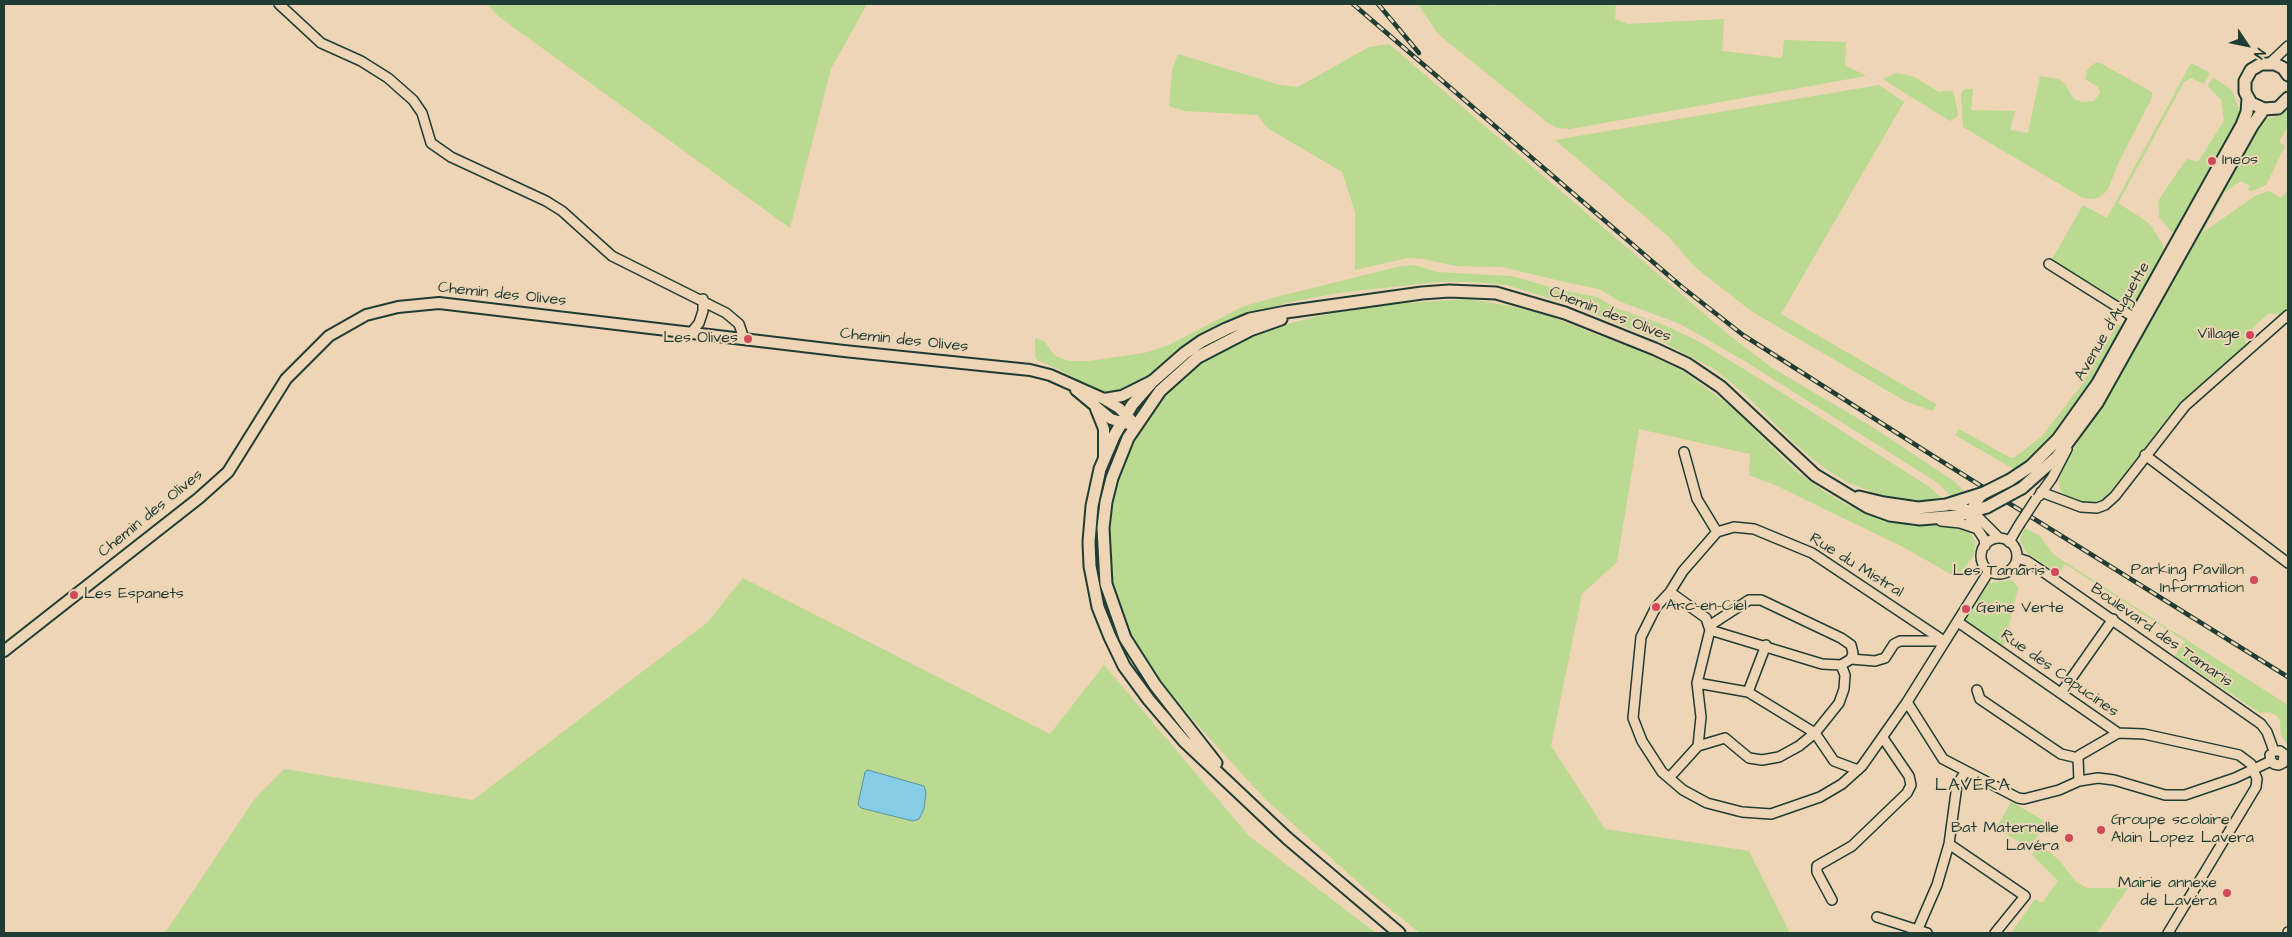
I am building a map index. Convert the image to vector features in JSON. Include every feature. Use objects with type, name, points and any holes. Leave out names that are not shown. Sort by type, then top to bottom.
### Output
[{"type":"main road","points":[[2270,63],[2287,71]]},
{"type":"main road","name":"Avenue d'Auguette","points":[[1971,511],[1980,499],[2010,480],[2044,454],[2071,422],[2098,383],[2242,125],[2247,112],[2248,99],[2245,92],[2245,80],[2251,70],[2261,64],[2270,63]]},
{"type":"main road","points":[[2248,99],[2258,108],[2264,109],[2278,108],[2288,98]]},
{"type":"main road","name":"Avenue d'Auguette","points":[[1946,505],[1980,499],[2022,488],[2040,474],[2071,440],[2105,389],[2252,126],[2264,109]]},
{"type":"main road","name":"Chemin des Olives","points":[[1123,418],[1153,381],[1202,340],[1250,319],[1422,293],[1476,292],[1520,299],[1565,313],[1656,349],[1702,374],[1736,399],[1809,470],[1840,492],[1879,512],[1920,519],[1957,516],[1971,511]]},
{"type":"main road","name":"Chemin des Olives","points":[[1136,425],[1160,391],[1198,357],[1250,330],[1321,307]]},
{"type":"main road","points":[[1123,418],[1104,460],[1094,493],[1089,542],[1093,587],[1110,637],[1124,666],[1184,741],[1287,838],[1399,933]]},
{"type":"main road","points":[[1136,425],[1120,457],[1106,502],[1103,528],[1106,584],[1125,638],[1138,662],[1236,788]]},
{"type":"main road","name":"Chemin des Olives","points":[[1840,492],[1904,507],[1946,505]]},
{"type":"street","points":[[285,6],[321,43],[361,61],[388,78],[401,89],[413,100],[422,113],[427,136],[431,143],[451,158],[546,201],[562,211],[612,256],[726,313],[739,324],[744,339]]},
{"type":"street","points":[[2270,63],[2288,46]]},
{"type":"street","points":[[2049,264],[2135,318]]},
{"type":"street","points":[[691,333],[703,311],[703,300]]},
{"type":"street","name":"Chemin des Olives","points":[[4,651],[199,498],[228,472],[286,379],[329,336],[366,315],[398,307],[438,303],[1030,370],[1050,375],[1104,399],[1123,418],[1136,425]]},
{"type":"street","points":[[2039,496],[2089,508],[2105,506],[2189,402],[2288,315]]},
{"type":"street","name":"Chemin des Olives","points":[[1104,399],[1122,396],[1153,381]]},
{"type":"street","name":"Chemin des Olives","points":[[1070,385],[1111,419],[1123,418]]},
{"type":"street","points":[[1094,406],[1104,429],[1104,460]]},
{"type":"street","points":[[2009,542],[2052,478],[2071,440]]},
{"type":"street","points":[[1684,452],[1697,498],[1717,532],[1683,571],[1670,592],[1656,607],[1641,637],[1633,718],[1642,741],[1662,772],[1683,790],[1707,803],[1742,812],[1771,814],[1820,797],[1842,784],[1858,770],[1883,738],[1989,571]]},
{"type":"street","points":[[2146,455],[2288,563]]},
{"type":"street","points":[[2052,478],[2056,493],[2062,500]]},
{"type":"street","name":"Chemin des Olives","points":[[1946,505],[1971,511]]},
{"type":"street","points":[[1971,511],[1999,538],[2009,542],[2016,549],[2017,558],[2015,566],[2006,573],[2000,574],[1989,571],[1983,563],[1984,539],[1970,521],[1971,511]]},
{"type":"street","name":"Chemin des Olives","points":[[1920,519],[1960,523],[1975,528]]},
{"type":"street","name":"Rue du Mistral","points":[[1717,532],[1734,527],[1754,529],[1812,553],[1944,641]]},
{"type":"street","points":[[1985,546],[1989,541],[1999,538]]},
{"type":"street","name":"Boulevard des Tamaris","points":[[2017,558],[2032,564],[2113,619],[2261,724],[2267,732],[2274,751]]},
{"type":"street","points":[[1670,592],[1706,618],[1709,628],[1697,683],[1701,716],[1698,746]]},
{"type":"street","points":[[1709,628],[1749,600],[1761,600],[1841,638],[1851,645],[1853,653],[1851,659]]},
{"type":"street","points":[[2061,693],[2113,619]]},
{"type":"street","name":"Rue des Capucines","points":[[1958,622],[2118,733]]},
{"type":"street","points":[[1709,628],[1822,664],[1841,665],[1851,659],[1875,661],[1885,658],[1894,644],[1900,641],[1944,641]]},
{"type":"street","points":[[1748,692],[1766,646]]},
{"type":"street","points":[[1669,778],[1698,746],[1725,738],[1748,758],[1762,760],[1779,757],[1799,746],[1815,732],[1839,703],[1844,689],[1845,675],[1841,665]]},
{"type":"street","points":[[1697,683],[1748,692],[1815,732],[1834,762],[1858,770]]},
{"type":"street","points":[[1977,690],[1980,699],[2061,754],[2078,758]]},
{"type":"street","points":[[1907,702],[1943,759],[2018,798],[2024,799],[2059,790],[2079,781],[2092,778],[2104,779],[2176,796],[2203,790],[2235,778],[2271,761]]},
{"type":"street","points":[[2079,781],[2078,758],[2082,753],[2118,733],[2144,734],[2239,756],[2249,761],[2257,779],[2256,787],[2168,933]]},
{"type":"street","points":[[1832,900],[1817,872],[1817,866],[1852,846],[1907,793],[1911,785],[1909,776],[1883,738]]},
{"type":"street","points":[[2274,751],[2280,751],[2284,754],[2286,765],[2276,765],[2271,761],[2270,756],[2274,751]]},
{"type":"street","points":[[1917,930],[1937,885],[1949,844],[1957,785],[1966,771]]},
{"type":"street","points":[[1949,844],[2026,896],[1995,933]]},
{"type":"street","points":[[1877,917],[1927,933]]},
{"type":"green space","points":[[487,4],[867,4],[831,69],[790,228],[498,16]]},
{"type":"green space","points":[[1418,4],[1480,4],[1495,6],[1497,4],[1616,4],[1615,19],[1628,24],[1724,19],[1722,51],[1782,58],[1784,40],[1846,42],[1845,65],[1866,76],[1570,129],[1557,128],[1548,123],[1438,34]]},
{"type":"green space","points":[[1389,44],[1729,335],[1771,367],[1874,428],[1955,482],[1968,495],[1954,500],[1938,483],[1743,360],[1680,324],[1619,301],[1599,289],[1502,267],[1455,266],[1423,259],[1407,258],[1355,270],[1355,212],[1342,172],[1266,127],[1258,115],[1185,111],[1169,106],[1172,70],[1178,54],[1280,85],[1298,87],[1369,47]]},
{"type":"green space","points":[[2095,63],[2100,63],[2152,92],[2152,97],[2118,164],[2108,189],[2102,196],[2093,199],[2083,198],[1963,127],[1961,93],[1965,89],[1973,89],[1971,110],[2015,111],[2010,130],[2028,133],[2040,76],[2058,79],[2064,83],[2074,99],[2083,102],[2094,101],[2100,93],[2098,87],[2085,79],[2087,70]]},
{"type":"green space","points":[[2191,63],[2210,73],[2204,84],[2191,78],[2184,82],[2118,203],[2152,227],[2163,245],[2164,251],[2163,258],[2134,310],[2051,261],[2083,205],[2107,218]]},
{"type":"green space","points":[[1898,73],[1914,77],[1939,92],[1951,90],[1954,94],[1958,114],[1956,118],[1950,121],[1884,80],[1884,78]]},
{"type":"green space","points":[[2213,77],[2232,90],[2239,109],[2239,116],[2175,236],[2159,217],[2158,201],[2185,161],[2188,159],[2198,162],[2224,121],[2221,100],[2208,86]]},
{"type":"green space","points":[[1879,85],[1904,102],[1781,314],[1936,404],[1933,411],[1905,401],[1751,311],[1695,267],[1668,236],[1555,140]]},
{"type":"green space","points":[[2288,109],[2288,126],[2279,142],[2285,146],[2266,185],[2252,191],[2248,190],[2250,186],[2241,181],[2225,192],[2202,233],[2255,196],[2269,191],[2281,198],[2288,190],[2288,309],[2281,315],[2269,313],[2244,336],[2246,347],[2198,389],[2152,438],[2103,502],[2095,505],[2084,504],[2065,496],[2060,490],[2059,481],[2063,466],[2096,414],[2235,165],[2237,166],[2265,119],[2281,115]]},
{"type":"green space","points":[[1414,265],[1437,272],[1512,276],[1560,290],[1597,297],[1616,308],[1664,325],[1698,341],[1773,387],[1928,486],[1944,500],[1916,500],[1883,496],[1849,483],[1824,468],[1793,442],[1745,394],[1714,369],[1659,340],[1565,303],[1506,285],[1473,282],[1437,282],[1338,293],[1286,303],[1216,327],[1184,347],[1143,381],[1126,391],[1112,394],[1099,393],[1062,371],[1037,360],[1035,356],[1035,338],[1044,341],[1055,356],[1069,361],[1089,361],[1144,353],[1169,345],[1242,307],[1397,267]]},
{"type":"green space","points":[[1469,299],[1510,306],[1549,316],[1644,353],[1683,371],[1734,409],[1795,470],[1845,504],[1883,519],[1911,526],[1941,525],[1959,529],[1970,533],[1975,540],[1974,556],[1956,577],[1903,547],[1775,485],[1749,475],[1750,454],[1639,429],[1617,562],[1582,594],[1551,746],[1605,829],[1749,851],[1790,933],[1420,933],[1370,893],[1264,798],[1175,700],[1144,659],[1125,624],[1113,587],[1108,550],[1111,507],[1121,469],[1134,438],[1151,410],[1171,386],[1201,359],[1241,338],[1266,330],[1310,318],[1377,305]]},
{"type":"green space","points":[[2118,324],[2124,327],[2082,398],[2047,446],[2017,471],[1955,435],[1959,429],[2014,458],[2042,436],[2081,386]]},
{"type":"green space","points":[[2025,528],[2040,536],[2054,555],[2288,705],[2288,746],[2281,735],[2280,720],[2276,715],[2268,712],[2260,713],[2175,656],[2185,641],[2065,564],[2059,574],[2026,552],[2020,540]]},
{"type":"green space","points":[[743,578],[1050,734],[1104,665],[1249,836],[1376,933],[165,933],[254,800],[284,769],[473,800],[708,622]]},
{"type":"green space","points":[[2012,580],[2018,588],[2004,646],[2001,644],[1999,646],[1964,621],[1989,583]]},
{"type":"green space","points":[[2011,802],[2045,821],[2031,848],[1996,829]]},
{"type":"green space","points":[[2038,843],[2059,860],[2076,882],[2087,888],[2128,888],[2097,933],[2011,933],[2035,899],[2042,903],[2058,881],[2032,855]]},
{"type":"water","points":[[868,770],[924,786],[926,792],[924,809],[919,819],[913,821],[861,808],[858,804],[865,772]]},
{"type":"railway","points":[[1353,4],[1682,287],[1743,335],[2288,677]]},
{"type":"railway","points":[[1378,4],[1419,53]]},
{"type":"place","name":"Ineos","points":[[2212,161]]},
{"type":"place","name":"Village","points":[[2250,335]]},
{"type":"place","name":"Les Olives","points":[[748,339]]},
{"type":"place","name":"Les Tamaris","points":[[2055,572]]},
{"type":"place","name":"Parking Pavillon Information","points":[[2254,580]]},
{"type":"place","name":"Les Espanets","points":[[74,595]]},
{"type":"place","name":"Arc-en-Ciel","points":[[1656,607]]},
{"type":"place","name":"Geine Verte","points":[[1966,609]]},
{"type":"place","name":"Groupe scolaire Alain Lopez Lavera","points":[[2101,830]]},
{"type":"place","name":"Bat Maternelle Lavéra","points":[[2069,838]]},
{"type":"place","name":"Mairie annexe de Lavéra","points":[[2227,893]]},
{"type":"district","name":"LAVÉRA","points":[[1973,786]]}]
